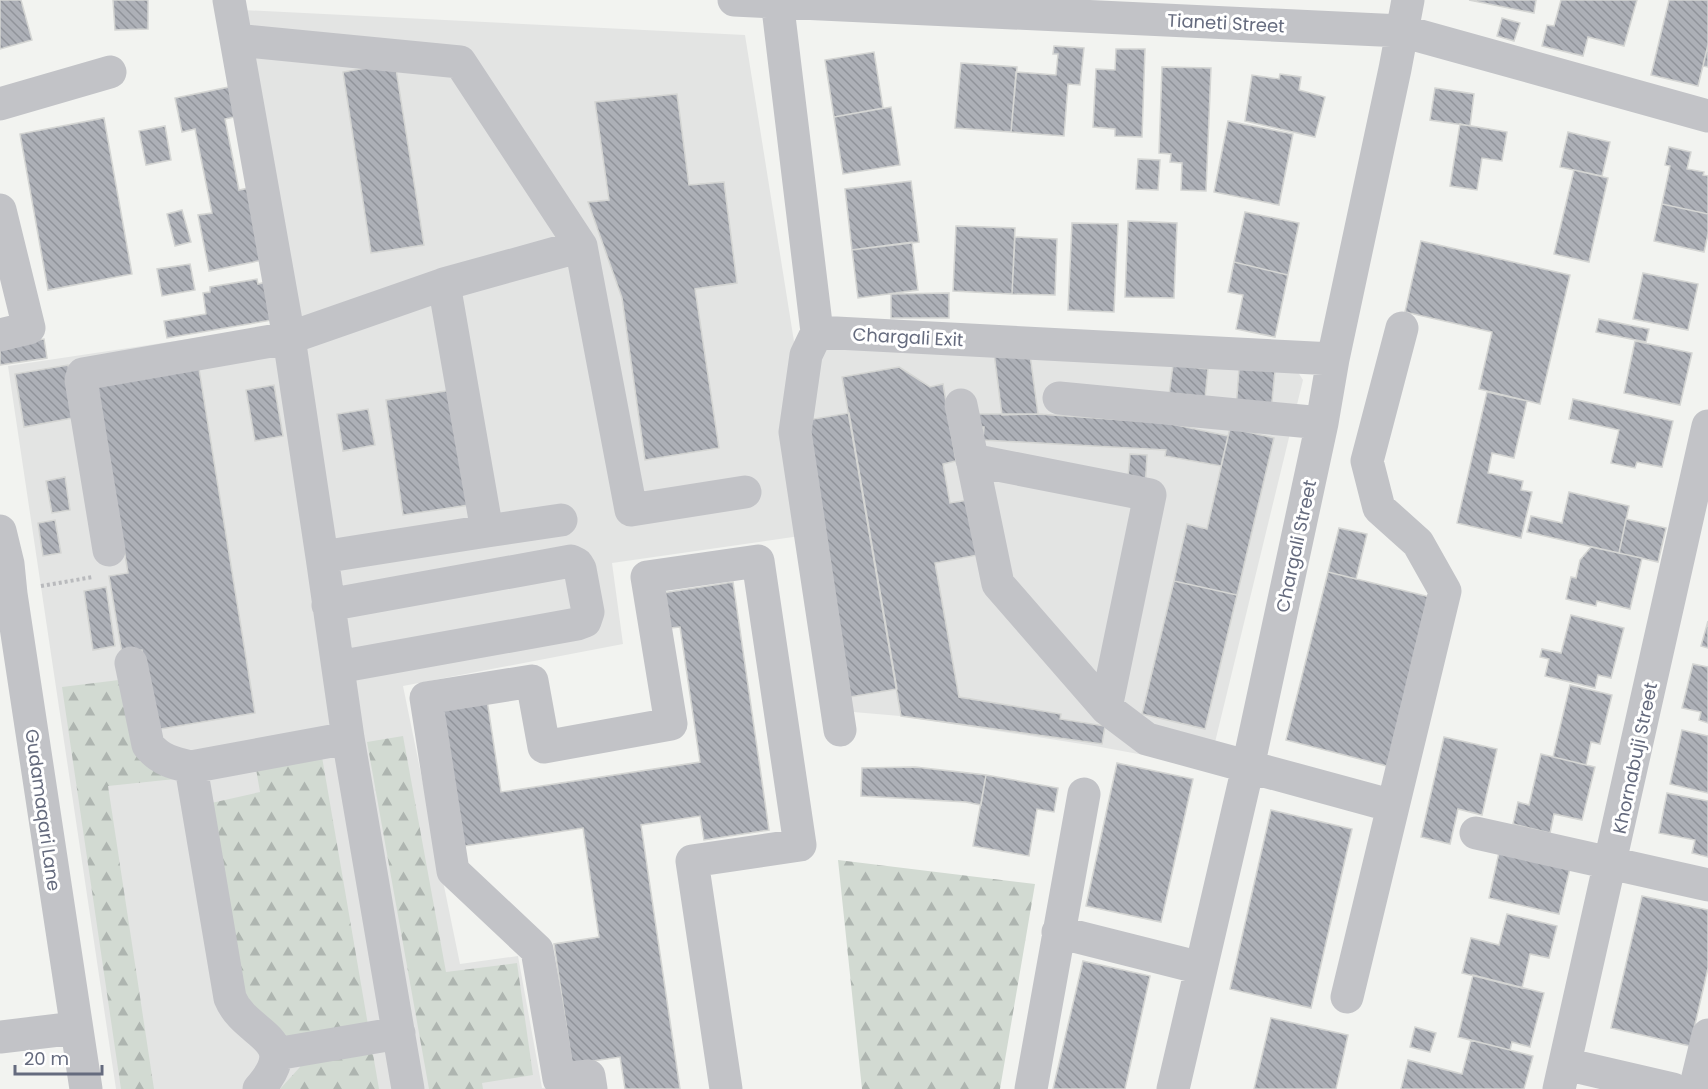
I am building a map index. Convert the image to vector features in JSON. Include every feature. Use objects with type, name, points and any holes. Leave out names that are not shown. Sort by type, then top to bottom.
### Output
[{"type":"street","points":[[229,0],[289,338],[348,738],[408,1089]]},
{"type":"street","name":"Tianeti Street","points":[[734,0],[1405,16],[1708,116]]},
{"type":"street","points":[[777,0],[817,332],[806,355],[795,432],[840,730]]},
{"type":"street","name":"Chargali Street","points":[[1173,1089],[1248,767],[1323,423],[1332,359],[1405,16]]},
{"type":"street","points":[[236,40],[460,62],[581,246],[631,510],[745,492]]},
{"type":"street","points":[[0,104],[110,72]]},
{"type":"street","points":[[0,210],[29,328],[0,335]]},
{"type":"street","points":[[109,550],[81,380],[83,374],[289,338],[444,284],[581,246]]},
{"type":"street","points":[[444,284],[488,531]]},
{"type":"street","points":[[1347,997],[1445,591],[1418,543],[1379,508],[1367,461],[1402,328]]},
{"type":"street","name":"Chargali Exit","points":[[817,332],[1332,359]]},
{"type":"street","points":[[1059,398],[1323,423]]},
{"type":"street","points":[[961,405],[998,584],[1106,708],[1147,739],[1393,806]]},
{"type":"street","name":"Khornabuji Street","points":[[1562,1076],[1708,426]]},
{"type":"street","points":[[972,460],[1150,495],[1106,708]]},
{"type":"street","points":[[322,557],[561,520]]},
{"type":"street","name":"Gudamaqari Lane","points":[[0,531],[86,1089]]},
{"type":"street","points":[[328,605],[571,561],[580,569],[588,612],[585,621],[577,624],[338,667]]},
{"type":"street","points":[[591,1089],[588,1076],[559,1079],[537,950],[453,871],[426,698],[531,681],[544,747],[671,724],[646,577],[758,561],[800,845],[692,861],[726,1089]]},
{"type":"street","points":[[131,663],[148,745],[155,754],[166,761],[191,768],[348,738]]},
{"type":"street","points":[[191,768],[230,998],[235,1009],[259,1030],[276,1054],[276,1065],[259,1089]]},
{"type":"street","points":[[1031,1089],[1083,794]]},
{"type":"street","points":[[1476,833],[1708,885]]},
{"type":"street","points":[[1058,932],[1201,968]]},
{"type":"street","points":[[0,1037],[76,1028]]},
{"type":"street","points":[[276,1054],[399,1033]]},
{"type":"street","points":[[1695,1089],[1708,1035]]},
{"type":"street","points":[[1562,1076],[1672,1089]]},
{"type":"path","points":[[6,575],[45,585],[100,576],[109,550]]},
{"type":"shaded area","points":[[222,9],[745,35],[796,354],[831,338],[1294,366],[1303,380],[1209,767],[1095,746],[900,716],[830,710],[800,536],[612,563],[623,644],[403,686],[460,964],[518,956],[542,1088],[575,1084],[576,1089],[116,1089],[8,366],[277,326]]},
{"type":"green space","points":[[119,680],[175,779],[108,786],[154,1089],[121,1089],[62,687]]},
{"type":"green space","points":[[403,736],[446,972],[517,963],[533,1075],[482,1083],[483,1089],[429,1089],[367,742]]},
{"type":"green space","points":[[321,751],[379,1089],[280,1089],[300,1067],[300,1046],[244,1005],[207,804],[260,792],[255,763]]},
{"type":"green space","points":[[838,860],[1035,884],[1000,1089],[862,1089]]},
{"type":"building","points":[[0,0],[21,0],[32,40],[0,49]]},
{"type":"building","points":[[113,0],[148,0],[148,29],[115,30]]},
{"type":"building","points":[[1469,0],[1536,0],[1534,13]]},
{"type":"building","points":[[1561,0],[1637,0],[1624,46],[1588,37],[1583,56],[1542,46],[1547,25],[1554,26]]},
{"type":"building","points":[[1669,0],[1708,0],[1708,45],[1698,86],[1651,75]]},
{"type":"building","points":[[1502,18],[1520,23],[1514,41],[1497,36]]},
{"type":"building","points":[[1708,45],[1708,67],[1703,66]]},
{"type":"building","points":[[1054,46],[1084,48],[1080,85],[1068,84],[1064,136],[1011,132],[1016,72],[1056,75],[1058,54],[1053,54]]},
{"type":"building","points":[[1116,49],[1145,49],[1142,137],[1115,136],[1115,129],[1093,127],[1096,69],[1115,70]]},
{"type":"building","points":[[874,52],[883,108],[834,117],[825,60]]},
{"type":"building","points":[[395,63],[424,245],[371,253],[343,72]]},
{"type":"building","points":[[961,63],[1017,67],[1011,132],[955,128]]},
{"type":"building","points":[[1162,67],[1211,68],[1206,191],[1181,190],[1182,163],[1170,162],[1171,154],[1159,153]]},
{"type":"building","points":[[1280,74],[1301,77],[1299,90],[1325,97],[1315,137],[1245,121],[1252,75],[1279,79]]},
{"type":"building","points":[[234,86],[239,116],[225,119],[239,190],[249,188],[263,260],[209,271],[198,215],[212,213],[195,129],[182,132],[175,98]]},
{"type":"building","points":[[1435,88],[1474,94],[1470,126],[1430,120]]},
{"type":"building","points":[[677,94],[689,185],[724,182],[737,283],[695,289],[719,448],[645,460],[622,298],[588,202],[609,200],[595,102]]},
{"type":"building","points":[[891,107],[900,165],[843,174],[834,117]]},
{"type":"building","points":[[104,118],[132,274],[48,290],[20,134]]},
{"type":"building","points":[[1228,121],[1293,134],[1279,205],[1214,192]]},
{"type":"building","points":[[1460,124],[1507,132],[1502,161],[1482,158],[1477,190],[1450,186]]},
{"type":"building","points":[[165,126],[171,160],[146,165],[139,131]]},
{"type":"building","points":[[1568,132],[1610,142],[1602,176],[1560,167]]},
{"type":"building","points":[[1669,147],[1691,152],[1687,169],[1704,172],[1703,175],[1708,176],[1708,214],[1662,204],[1670,166],[1665,165]]},
{"type":"building","points":[[1138,159],[1160,160],[1158,190],[1136,189]]},
{"type":"building","points":[[1574,170],[1608,178],[1589,262],[1554,254]]},
{"type":"building","points":[[911,181],[919,242],[852,250],[845,189]]},
{"type":"building","points":[[1662,204],[1708,214],[1708,234],[1704,252],[1654,241]]},
{"type":"building","points":[[182,210],[191,242],[175,246],[167,214]]},
{"type":"building","points":[[1245,212],[1299,223],[1288,275],[1234,262]]},
{"type":"building","points":[[1128,221],[1177,223],[1174,298],[1125,297]]},
{"type":"building","points":[[1072,223],[1118,224],[1114,312],[1068,310]]},
{"type":"building","points":[[956,226],[1015,228],[1012,294],[953,291]]},
{"type":"building","points":[[1015,237],[1057,239],[1055,295],[1012,294]]},
{"type":"building","points":[[1421,241],[1570,275],[1540,404],[1479,389],[1492,332],[1405,312]]},
{"type":"building","points":[[912,242],[918,290],[858,298],[852,250]]},
{"type":"building","points":[[1234,262],[1288,275],[1275,337],[1236,329],[1243,295],[1228,292]]},
{"type":"building","points":[[190,264],[195,290],[162,296],[157,269]]},
{"type":"building","points":[[1643,273],[1698,284],[1688,330],[1633,319]]},
{"type":"building","points":[[257,279],[258,284],[266,282],[272,320],[167,338],[164,321],[206,314],[203,293],[210,292],[210,287]]},
{"type":"building","points":[[949,293],[949,318],[891,318],[891,294]]},
{"type":"building","points":[[1599,319],[1649,329],[1646,342],[1596,332]]},
{"type":"building","points":[[44,339],[47,358],[0,365],[0,346]]},
{"type":"building","points":[[1635,341],[1692,353],[1680,405],[1624,393]]},
{"type":"building","points":[[994,353],[1030,355],[1038,414],[1002,415]]},
{"type":"building","points":[[198,363],[255,713],[155,730],[142,650],[122,653],[109,576],[128,573],[96,381]]},
{"type":"building","points":[[68,365],[78,417],[24,427],[15,374]]},
{"type":"building","points":[[1173,365],[1208,369],[1205,398],[1169,395]]},
{"type":"building","points":[[899,367],[930,387],[943,384],[956,461],[943,464],[950,503],[974,499],[983,554],[935,563],[959,697],[1061,714],[1060,719],[1105,726],[1102,744],[901,716],[842,377]]},
{"type":"building","points":[[1239,369],[1275,371],[1271,411],[1236,409]]},
{"type":"building","points":[[274,385],[283,436],[255,441],[246,390]]},
{"type":"building","points":[[452,390],[469,505],[403,515],[386,400]]},
{"type":"building","points":[[1487,392],[1527,401],[1514,458],[1492,453],[1488,473],[1523,481],[1521,490],[1532,492],[1521,538],[1457,523]]},
{"type":"building","points":[[1573,399],[1673,421],[1662,467],[1637,462],[1635,468],[1611,463],[1619,430],[1569,419]]},
{"type":"building","points":[[368,409],[375,445],[343,451],[337,414]]},
{"type":"building","points":[[849,413],[897,689],[850,697],[802,421]]},
{"type":"building","points":[[978,414],[1038,414],[1167,423],[1228,436],[1221,466],[1165,456],[1166,450],[983,440],[984,427],[978,427]]},
{"type":"building","points":[[1230,428],[1274,438],[1237,595],[1174,581],[1187,524],[1207,529]]},
{"type":"building","points":[[1130,454],[1147,455],[1145,490],[1127,489]]},
{"type":"building","points":[[65,477],[70,510],[52,513],[46,481]]},
{"type":"building","points":[[1569,492],[1629,506],[1619,553],[1527,532],[1531,516],[1562,523]]},
{"type":"building","points":[[1626,519],[1666,528],[1658,562],[1619,553]]},
{"type":"building","points":[[55,520],[61,553],[43,556],[38,523]]},
{"type":"building","points":[[1339,528],[1367,534],[1356,579],[1328,572]]},
{"type":"building","points":[[1591,547],[1642,558],[1630,609],[1597,601],[1596,606],[1566,599],[1571,577],[1576,578],[1580,560]]},
{"type":"building","points":[[1328,572],[1430,597],[1387,766],[1286,740]]},
{"type":"building","points":[[1174,581],[1237,595],[1205,729],[1142,714]]},
{"type":"building","points":[[733,582],[769,830],[704,840],[700,816],[641,825],[680,1089],[625,1089],[620,1057],[572,1064],[554,944],[599,937],[583,828],[458,847],[437,707],[487,700],[501,792],[700,762],[680,627],[661,629],[656,594]]},
{"type":"building","points":[[106,587],[115,646],[93,650],[84,591]]},
{"type":"building","points":[[1571,615],[1624,628],[1611,678],[1598,675],[1595,688],[1545,676],[1549,659],[1540,657],[1542,649],[1561,653]]},
{"type":"building","points":[[1708,621],[1708,648],[1701,646]]},
{"type":"building","points":[[1693,664],[1708,667],[1708,723],[1699,720],[1701,712],[1682,708]]},
{"type":"building","points":[[1570,685],[1612,695],[1600,744],[1591,742],[1586,765],[1553,757]]},
{"type":"building","points":[[1682,730],[1708,736],[1708,793],[1670,784]]},
{"type":"building","points":[[1444,737],[1497,749],[1482,815],[1458,809],[1450,844],[1421,837]]},
{"type":"building","points":[[1541,754],[1595,767],[1582,820],[1554,814],[1550,833],[1513,824],[1518,802],[1529,805]]},
{"type":"building","points":[[1117,763],[1193,779],[1161,922],[1086,906]]},
{"type":"building","points":[[915,767],[986,775],[981,805],[966,802],[861,796],[862,768]]},
{"type":"building","points":[[986,775],[1058,788],[1054,812],[1037,809],[1029,856],[973,846]]},
{"type":"building","points":[[1667,793],[1708,801],[1708,857],[1692,853],[1695,840],[1659,833]]},
{"type":"building","points":[[1271,810],[1352,829],[1311,1008],[1230,989]]},
{"type":"building","points":[[1500,848],[1571,864],[1559,914],[1489,898]]},
{"type":"building","points":[[1642,896],[1708,910],[1708,968],[1690,1046],[1611,1028]]},
{"type":"building","points":[[1507,914],[1557,926],[1549,958],[1530,954],[1522,988],[1462,973],[1471,938],[1499,945]]},
{"type":"building","points":[[1083,961],[1150,976],[1125,1089],[1053,1089]]},
{"type":"building","points":[[1473,975],[1544,993],[1530,1047],[1512,1042],[1510,1050],[1458,1037]]},
{"type":"building","points":[[1271,1018],[1348,1035],[1336,1089],[1254,1089]]},
{"type":"building","points":[[1415,1027],[1436,1033],[1430,1052],[1410,1047]]},
{"type":"building","points":[[1471,1040],[1533,1056],[1524,1089],[1401,1089],[1408,1060],[1462,1074]]}]
